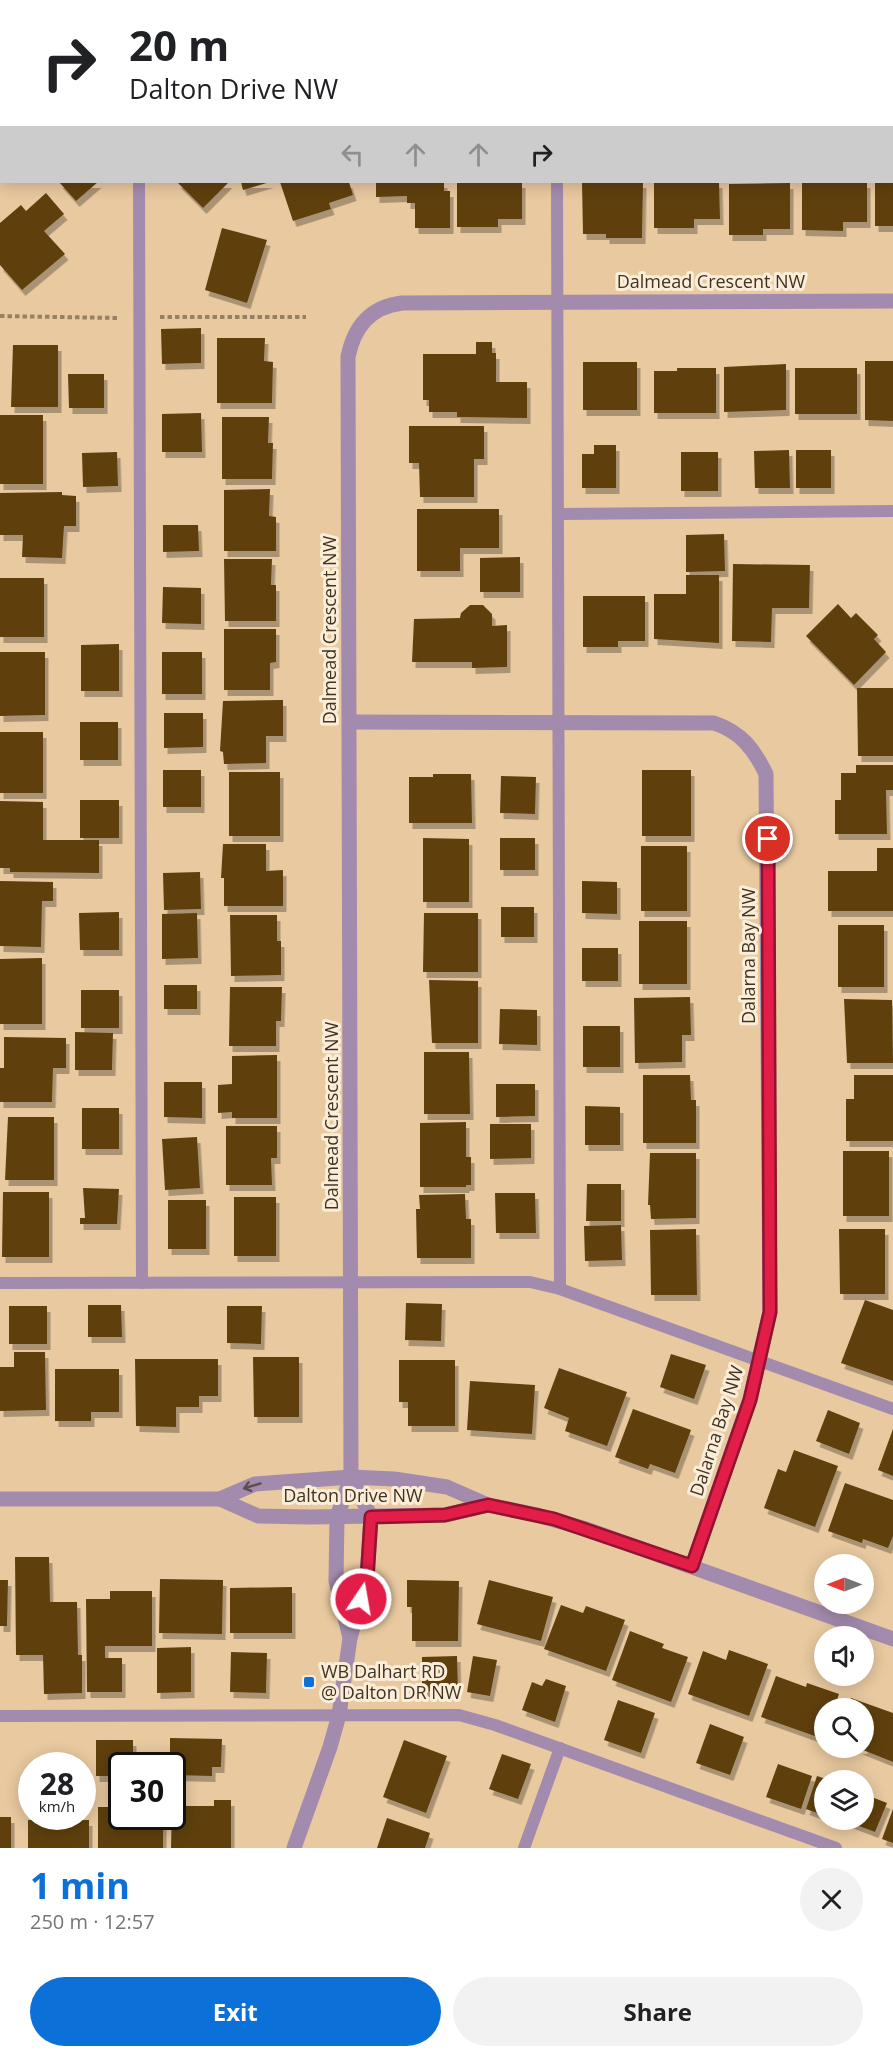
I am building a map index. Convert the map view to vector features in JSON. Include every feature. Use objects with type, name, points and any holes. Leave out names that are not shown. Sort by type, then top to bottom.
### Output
[{"type":"street","name":"Dalmead Crescent NW","points":[[351,1477],[348,357],[357,328],[374,312],[388,304],[402,303],[893,301]]},
{"type":"street","name":"Dalarna Bay NW","points":[[350,722],[714,723],[728,727],[743,738],[757,756],[766,774],[770,1312],[761,1361],[750,1400],[692,1566]]},
{"type":"street","name":"Dalton Drive NW","points":[[0,1499],[220,1499],[255,1484],[351,1477],[394,1479],[447,1487],[488,1505],[576,1526],[893,1639]]},
{"type":"street","points":[[350,1638],[336,1581],[337,1517],[351,1477]]},
{"type":"street","points":[[294,1848],[339,1715],[350,1638],[367,1579],[371,1517],[351,1477]]},
{"type":"street","name":"Dalton Drive NW","points":[[220,1499],[258,1516],[445,1515],[488,1505]]},
{"type":"lane","points":[[139,183],[142,1283]]},
{"type":"lane","points":[[557,183],[560,514],[560,1288]]},
{"type":"lane","points":[[560,514],[893,512]]},
{"type":"lane","points":[[0,1283],[530,1282],[560,1288],[893,1409]]},
{"type":"lane","points":[[0,1716],[459,1715],[495,1725],[836,1848]]},
{"type":"lane","points":[[524,1848],[560,1748]]},
{"type":"building","points":[[60,183],[97,183],[76,201]]},
{"type":"building","points":[[178,183],[228,183],[203,208]]},
{"type":"building","points":[[241,183],[267,183],[243,190]]},
{"type":"building","points":[[280,183],[349,183],[353,195],[329,203],[331,209],[293,221]]},
{"type":"building","points":[[376,183],[444,183],[444,191],[450,191],[450,228],[415,228],[415,203],[407,203],[407,196],[376,197]]},
{"type":"building","points":[[457,183],[522,183],[522,219],[498,219],[498,227],[457,227]]},
{"type":"building","points":[[582,183],[643,183],[642,238],[606,238],[606,234],[583,234]]},
{"type":"building","points":[[654,183],[719,183],[720,219],[694,219],[694,228],[654,228]]},
{"type":"building","points":[[790,183],[790,229],[763,229],[763,235],[729,235],[729,184]]},
{"type":"building","points":[[802,183],[867,183],[867,222],[843,222],[843,231],[802,230]]},
{"type":"building","points":[[875,183],[893,183],[893,226],[875,226]]},
{"type":"building","points":[[46,193],[64,214],[44,231],[65,254],[22,290],[0,265],[0,223],[21,205],[26,211]]},
{"type":"building","points":[[222,228],[267,240],[247,303],[205,290]]},
{"type":"building","points":[[201,328],[201,363],[162,364],[161,329]]},
{"type":"building","points":[[217,338],[265,338],[264,361],[273,362],[272,403],[217,403]]},
{"type":"building","points":[[476,342],[492,342],[492,353],[496,353],[496,382],[527,382],[527,418],[457,417],[457,412],[429,412],[429,400],[423,400],[423,354],[476,354]]},
{"type":"building","points":[[13,345],[58,345],[58,407],[11,407]]},
{"type":"building","points":[[865,361],[893,361],[893,421],[865,420]]},
{"type":"building","points":[[583,362],[637,362],[637,410],[583,410]]},
{"type":"building","points":[[786,364],[786,410],[724,412],[724,367]]},
{"type":"building","points":[[677,368],[716,368],[716,413],[654,413],[654,371],[677,371]]},
{"type":"building","points":[[795,368],[857,368],[857,414],[795,414]]},
{"type":"building","points":[[68,374],[104,374],[104,408],[69,408]]},
{"type":"building","points":[[201,413],[202,452],[162,452],[162,414]]},
{"type":"building","points":[[0,415],[43,415],[43,484],[0,484]]},
{"type":"building","points":[[222,417],[269,417],[268,443],[273,443],[272,479],[222,479]]},
{"type":"building","points":[[409,426],[484,426],[484,459],[474,459],[474,497],[420,497],[419,463],[409,463]]},
{"type":"building","points":[[594,445],[616,445],[616,488],[582,488],[582,454],[594,454]]},
{"type":"building","points":[[789,450],[790,488],[755,488],[754,451]]},
{"type":"building","points":[[796,450],[831,450],[831,488],[796,488]]},
{"type":"building","points":[[117,452],[118,486],[83,487],[82,453]]},
{"type":"building","points":[[681,452],[718,452],[718,491],[681,491]]},
{"type":"building","points":[[270,489],[269,516],[276,517],[276,551],[224,551],[224,490]]},
{"type":"building","points":[[62,492],[62,495],[76,496],[76,526],[64,526],[62,558],[22,557],[23,535],[0,535],[0,493]]},
{"type":"building","points":[[417,509],[499,509],[499,548],[460,548],[460,571],[417,571]]},
{"type":"building","points":[[163,525],[198,525],[199,551],[163,552]]},
{"type":"building","points":[[724,534],[725,571],[686,572],[686,535]]},
{"type":"building","points":[[520,557],[520,592],[480,592],[480,558]]},
{"type":"building","points":[[224,559],[272,559],[271,585],[276,585],[276,621],[225,621]]},
{"type":"building","points":[[733,564],[810,565],[809,608],[772,608],[771,642],[732,641]]},
{"type":"building","points":[[686,575],[719,575],[719,643],[654,639],[654,594],[686,594]]},
{"type":"building","points":[[0,578],[44,578],[44,637],[0,637]]},
{"type":"building","points":[[163,587],[201,588],[201,624],[162,623]]},
{"type":"building","points":[[583,596],[645,596],[645,641],[618,641],[618,647],[583,647]]},
{"type":"building","points":[[838,604],[851,618],[856,613],[878,635],[874,639],[886,652],[854,685],[806,636]]},
{"type":"building","points":[[470,605],[483,605],[492,614],[492,626],[507,625],[507,667],[472,668],[472,662],[412,662],[414,619],[460,618],[461,613]]},
{"type":"building","points":[[224,629],[276,629],[276,662],[270,663],[270,690],[224,690]]},
{"type":"building","points":[[119,644],[119,691],[81,691],[81,645]]},
{"type":"building","points":[[0,652],[45,652],[45,715],[0,716]]},
{"type":"building","points":[[162,652],[202,652],[202,694],[162,694]]},
{"type":"building","points":[[857,688],[893,688],[893,756],[858,756]]},
{"type":"building","points":[[283,700],[283,736],[266,736],[266,763],[224,764],[223,752],[220,751],[223,701]]},
{"type":"building","points":[[164,713],[203,713],[203,747],[164,748]]},
{"type":"building","points":[[80,722],[118,722],[118,760],[80,760]]},
{"type":"building","points":[[0,732],[43,732],[43,793],[0,793]]},
{"type":"building","points":[[856,765],[893,765],[893,790],[886,790],[887,834],[835,834],[835,800],[841,800],[841,773],[856,773]]},
{"type":"building","points":[[163,770],[201,770],[201,807],[163,807]]},
{"type":"building","points":[[642,770],[691,770],[691,836],[642,836]]},
{"type":"building","points":[[229,772],[280,772],[280,836],[229,836]]},
{"type":"building","points":[[433,774],[471,774],[472,823],[409,823],[409,777],[433,777]]},
{"type":"building","points":[[501,776],[536,777],[535,814],[500,813]]},
{"type":"building","points":[[80,800],[119,800],[119,838],[80,838]]},
{"type":"building","points":[[0,801],[43,802],[43,840],[99,840],[99,873],[10,872],[10,868],[0,868]]},
{"type":"building","points":[[423,838],[469,839],[469,902],[423,902]]},
{"type":"building","points":[[500,838],[535,838],[535,870],[500,870]]},
{"type":"building","points":[[223,844],[266,844],[266,871],[283,870],[283,906],[224,906],[224,878],[221,878]]},
{"type":"building","points":[[641,846],[687,846],[687,911],[641,911]]},
{"type":"building","points":[[877,848],[893,848],[893,911],[828,911],[828,871],[877,871]]},
{"type":"building","points":[[200,872],[201,909],[164,910],[163,873]]},
{"type":"building","points":[[0,881],[53,882],[53,901],[42,901],[41,947],[0,946]]},
{"type":"building","points":[[582,881],[617,882],[617,914],[582,913]]},
{"type":"building","points":[[501,907],[534,907],[534,937],[501,937]]},
{"type":"building","points":[[119,912],[119,950],[80,950],[79,913]]},
{"type":"building","points":[[197,913],[198,958],[162,959],[162,914]]},
{"type":"building","points":[[424,913],[478,913],[478,972],[423,972]]},
{"type":"building","points":[[230,915],[277,915],[277,941],[281,941],[281,975],[231,976]]},
{"type":"building","points":[[639,921],[687,921],[687,984],[639,984]]},
{"type":"building","points":[[838,925],[884,925],[884,987],[838,987]]},
{"type":"building","points":[[582,948],[618,948],[618,981],[582,981]]},
{"type":"building","points":[[42,958],[42,1024],[0,1024],[0,959]]},
{"type":"building","points":[[429,980],[478,981],[478,1043],[432,1043]]},
{"type":"building","points":[[164,985],[197,985],[197,1009],[164,1009]]},
{"type":"building","points":[[230,987],[282,987],[281,1021],[276,1021],[276,1046],[229,1046]]},
{"type":"building","points":[[81,990],[119,990],[119,1028],[81,1028]]},
{"type":"building","points":[[690,997],[691,1035],[682,1035],[682,1062],[635,1063],[634,998]]},
{"type":"building","points":[[844,999],[892,1000],[893,1063],[847,1063]]},
{"type":"building","points":[[500,1009],[537,1010],[537,1045],[499,1044]]},
{"type":"building","points":[[583,1026],[620,1026],[620,1067],[583,1067]]},
{"type":"building","points":[[75,1032],[113,1033],[112,1070],[75,1070]]},
{"type":"building","points":[[4,1037],[66,1038],[66,1068],[53,1068],[52,1102],[0,1102],[0,1068],[4,1068]]},
{"type":"building","points":[[424,1052],[469,1052],[470,1114],[424,1114]]},
{"type":"building","points":[[277,1055],[277,1118],[232,1118],[232,1112],[218,1113],[218,1085],[232,1084],[232,1056]]},
{"type":"building","points":[[643,1075],[690,1075],[691,1100],[696,1100],[696,1143],[643,1143]]},
{"type":"building","points":[[854,1075],[893,1075],[893,1141],[846,1141],[846,1099],[854,1099]]},
{"type":"building","points":[[164,1082],[202,1082],[202,1118],[164,1117]]},
{"type":"building","points":[[496,1084],[535,1084],[535,1116],[496,1117]]},
{"type":"building","points":[[585,1106],[620,1107],[620,1145],[585,1145]]},
{"type":"building","points":[[82,1108],[119,1108],[119,1149],[82,1149]]},
{"type":"building","points":[[8,1117],[54,1117],[54,1180],[5,1180]]},
{"type":"building","points":[[466,1122],[466,1157],[471,1157],[471,1185],[466,1185],[466,1187],[420,1187],[420,1123]]},
{"type":"building","points":[[490,1124],[531,1124],[531,1158],[490,1159]]},
{"type":"building","points":[[226,1126],[277,1126],[277,1158],[271,1158],[272,1185],[226,1185]]},
{"type":"building","points":[[197,1137],[200,1188],[165,1190],[162,1139]]},
{"type":"building","points":[[843,1151],[889,1151],[889,1216],[843,1216]]},
{"type":"building","points":[[650,1153],[696,1153],[696,1218],[651,1219],[650,1205],[648,1205]]},
{"type":"building","points":[[587,1184],[621,1184],[621,1221],[586,1221]]},
{"type":"building","points":[[83,1188],[119,1189],[117,1224],[80,1224],[80,1218],[85,1218]]},
{"type":"building","points":[[3,1192],[49,1192],[49,1257],[2,1257]]},
{"type":"building","points":[[495,1193],[535,1193],[536,1233],[496,1233]]},
{"type":"building","points":[[465,1194],[466,1219],[471,1219],[471,1258],[417,1258],[416,1209],[420,1209],[419,1195]]},
{"type":"building","points":[[234,1197],[276,1197],[276,1256],[234,1256]]},
{"type":"building","points":[[168,1200],[206,1200],[206,1249],[168,1249]]},
{"type":"building","points":[[621,1225],[622,1260],[585,1261],[584,1226]]},
{"type":"building","points":[[696,1229],[697,1295],[651,1295],[650,1230]]},
{"type":"building","points":[[839,1229],[885,1229],[885,1294],[840,1294]]},
{"type":"building","points":[[865,1300],[893,1310],[893,1381],[841,1363]]},
{"type":"building","points":[[406,1303],[442,1304],[441,1341],[405,1340]]},
{"type":"building","points":[[88,1305],[121,1305],[122,1337],[88,1337]]},
{"type":"building","points":[[9,1306],[47,1306],[47,1344],[9,1344]]},
{"type":"building","points":[[227,1306],[262,1306],[261,1344],[227,1343]]},
{"type":"building","points":[[14,1352],[45,1352],[46,1410],[0,1411],[0,1367],[14,1367]]},
{"type":"building","points":[[671,1354],[706,1365],[694,1399],[660,1387]]},
{"type":"building","points":[[253,1357],[299,1357],[299,1417],[254,1417]]},
{"type":"building","points":[[135,1359],[218,1359],[218,1396],[199,1396],[199,1407],[176,1407],[176,1427],[136,1426]]},
{"type":"building","points":[[399,1360],[455,1360],[455,1426],[408,1426],[408,1402],[399,1402]]},
{"type":"building","points":[[559,1368],[627,1392],[607,1446],[565,1431],[569,1418],[544,1408]]},
{"type":"building","points":[[55,1369],[119,1369],[119,1412],[91,1412],[91,1421],[55,1421]]},
{"type":"building","points":[[470,1381],[535,1385],[532,1434],[467,1430]]},
{"type":"building","points":[[633,1409],[691,1430],[675,1473],[650,1464],[648,1469],[615,1457]]},
{"type":"building","points":[[828,1410],[860,1423],[849,1454],[816,1441]]},
{"type":"building","points":[[893,1429],[893,1476],[878,1470]]},
{"type":"building","points":[[794,1450],[838,1466],[815,1527],[764,1508],[778,1469],[786,1472]]},
{"type":"building","points":[[845,1483],[893,1500],[893,1536],[888,1548],[863,1539],[862,1543],[828,1531]]},
{"type":"building","points":[[15,1557],[49,1557],[50,1602],[77,1602],[78,1655],[82,1655],[82,1693],[44,1694],[43,1655],[16,1655]]},
{"type":"building","points":[[160,1579],[223,1580],[222,1634],[159,1633]]},
{"type":"building","points":[[0,1580],[8,1580],[7,1626],[0,1626]]},
{"type":"building","points":[[407,1580],[459,1581],[458,1641],[412,1641],[412,1607],[407,1607]]},
{"type":"building","points":[[489,1580],[553,1597],[541,1641],[477,1624]]},
{"type":"building","points":[[292,1587],[292,1633],[230,1633],[230,1588]]},
{"type":"building","points":[[110,1591],[152,1591],[152,1646],[105,1646],[105,1658],[122,1658],[122,1692],[87,1692],[86,1599],[110,1599]]},
{"type":"building","points":[[561,1605],[583,1613],[586,1606],[625,1620],[606,1671],[544,1649]]},
{"type":"building","points":[[630,1631],[664,1644],[662,1648],[688,1657],[671,1702],[612,1680]]},
{"type":"building","points":[[191,1647],[191,1692],[157,1693],[157,1648]]},
{"type":"building","points":[[729,1650],[768,1664],[749,1716],[688,1694],[703,1651],[726,1660]]},
{"type":"building","points":[[231,1652],[267,1653],[266,1693],[230,1692]]},
{"type":"building","points":[[457,1656],[458,1691],[422,1691],[422,1657]]},
{"type":"building","points":[[473,1656],[497,1660],[490,1696],[467,1692]]},
{"type":"building","points":[[776,1676],[806,1687],[807,1683],[839,1694],[838,1698],[814,1698],[814,1736],[761,1717]]},
{"type":"building","points":[[546,1679],[566,1686],[555,1722],[522,1710],[532,1682],[542,1686]]},
{"type":"building","points":[[618,1700],[655,1713],[641,1753],[604,1740]]},
{"type":"building","points":[[874,1706],[893,1713],[893,1762],[874,1754]]},
{"type":"building","points":[[710,1724],[744,1737],[730,1775],[696,1763]]},
{"type":"building","points":[[170,1738],[222,1739],[221,1767],[212,1767],[212,1776],[186,1775],[186,1752],[170,1752]]},
{"type":"building","points":[[96,1740],[133,1740],[133,1752],[108,1752],[108,1776],[96,1776]]},
{"type":"building","points":[[404,1740],[447,1756],[426,1813],[383,1797]]},
{"type":"building","points":[[502,1754],[531,1764],[518,1799],[489,1789]]},
{"type":"building","points":[[778,1764],[812,1776],[801,1809],[766,1797]]},
{"type":"building","points":[[814,1785],[814,1812],[806,1809]]},
{"type":"building","points":[[874,1798],[887,1803],[875,1832],[870,1830],[874,1830]]},
{"type":"building","points":[[214,1800],[231,1800],[231,1848],[171,1848],[171,1830],[186,1830],[186,1806],[214,1806]]},
{"type":"building","points":[[98,1807],[108,1807],[108,1830],[163,1830],[163,1848],[98,1848]]},
{"type":"building","points":[[893,1809],[893,1843],[882,1839]]},
{"type":"building","points":[[0,1817],[11,1817],[11,1848],[0,1848]]},
{"type":"building","points":[[387,1818],[430,1833],[425,1848],[377,1848]]},
{"type":"building","points":[[28,1830],[89,1830],[89,1848],[28,1848]]},
{"type":"place","name":"WB Dalhart RD @ Dalton DR NW","points":[[309,1682]]},
{"type":"route","points":[[361,1599],[367,1579],[371,1517],[445,1515],[488,1505],[554,1519],[692,1566],[750,1400],[761,1361],[770,1312],[768,839]]}]
